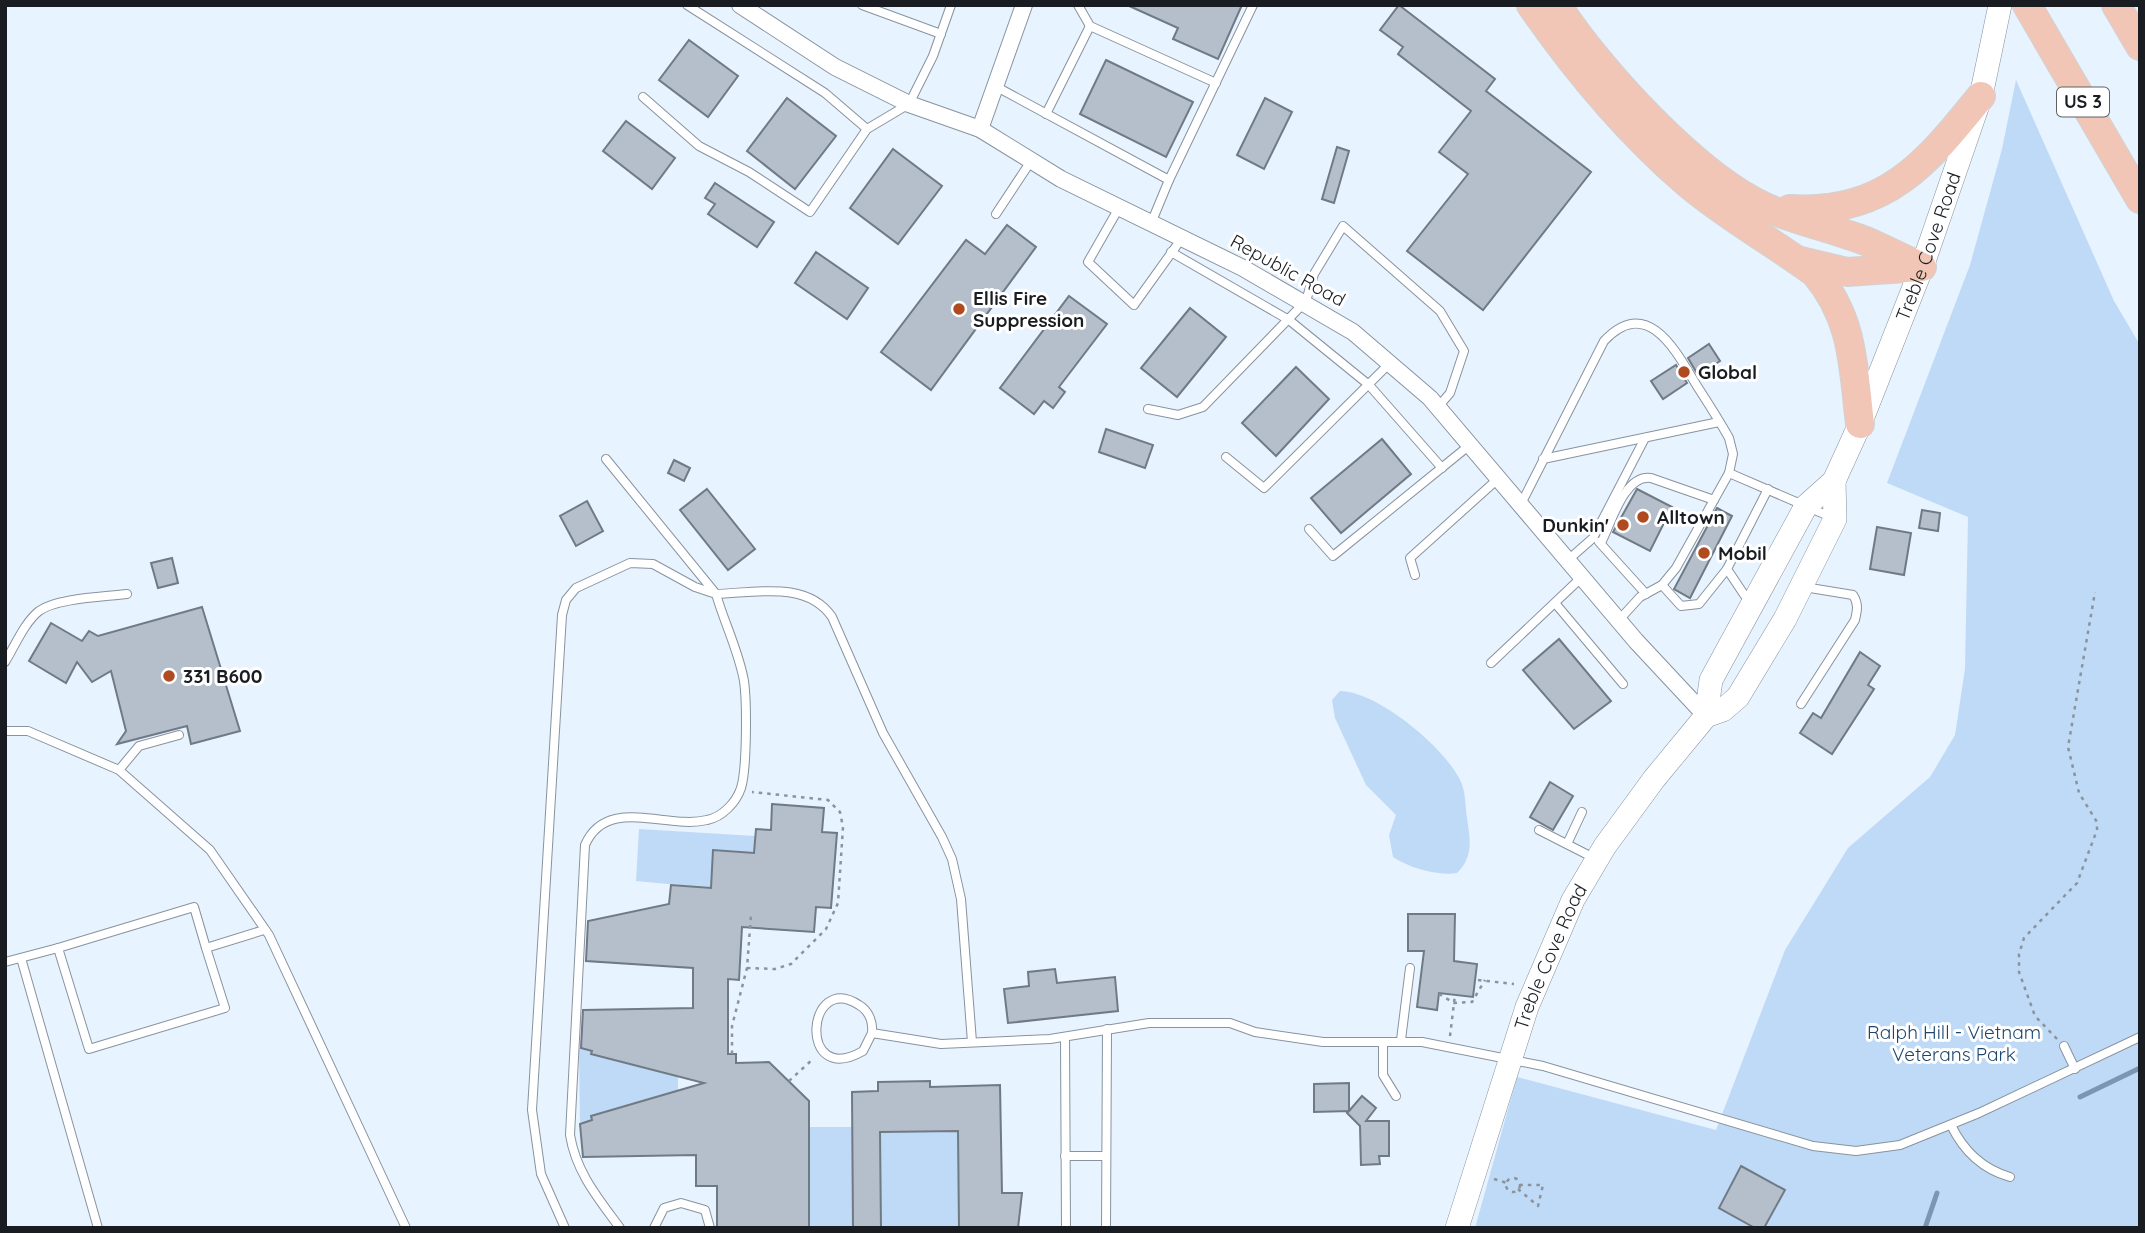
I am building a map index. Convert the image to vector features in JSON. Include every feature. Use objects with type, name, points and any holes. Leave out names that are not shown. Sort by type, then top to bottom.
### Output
[{"type":"highway","points":[[1531,5],[1588,82],[1632,130],[1696,190],[1795,259],[1823,282],[1844,318],[1850,343],[1860,424]]},
{"type":"highway","points":[[1557,5],[1595,57],[1645,112],[1721,179],[1766,207],[1868,242],[1922,267]]},
{"type":"highway","name":"US 3","points":[[2025,5],[2140,199]]},
{"type":"highway","points":[[2116,5],[2140,46]]},
{"type":"highway","points":[[1766,207],[1836,208],[1883,193],[1910,176],[1929,158],[1981,96]]},
{"type":"highway","points":[[1795,259],[1847,272],[1922,267]]},
{"type":"main road","name":"Treble Cove Road","points":[[1457,1228],[1510,1059],[1549,953],[1596,859],[1636,802],[1706,716],[1711,680],[1773,572],[1806,506],[1833,481],[1860,424],[1922,267],[1981,96],[2000,5]]},
{"type":"main road","name":"Treble Cove Road","points":[[1706,716],[1723,710],[1738,697],[1801,586],[1835,519],[1833,481]]},
{"type":"main road","points":[[1773,572],[1801,586]]},
{"type":"street","points":[[980,128],[1024,5]]},
{"type":"street","name":"Republic Road","points":[[744,6],[835,67],[909,104],[980,128],[1031,161],[1306,301],[1353,332],[1438,407],[1522,502],[1619,620],[1706,716]]},
{"type":"lane","points":[[687,5],[825,93],[867,129]]},
{"type":"lane","points":[[862,5],[941,34]]},
{"type":"lane","points":[[643,97],[699,146],[748,172],[810,212],[867,129],[909,104],[941,34],[951,5]]},
{"type":"lane","points":[[1078,5],[1090,26],[1216,83]]},
{"type":"lane","points":[[1152,221],[1253,5]]},
{"type":"lane","points":[[1046,114],[1090,26]]},
{"type":"lane","points":[[994,86],[1169,180]]},
{"type":"lane","points":[[996,214],[1031,161]]},
{"type":"lane","points":[[1120,206],[1087,262],[1134,305],[1182,238]]},
{"type":"lane","points":[[1148,409],[1178,415],[1203,407],[1306,301],[1314,274],[1343,226],[1440,311],[1464,351],[1450,393],[1438,407]]},
{"type":"lane","points":[[1171,252],[1289,320],[1369,384],[1442,468]]},
{"type":"lane","points":[[1522,502],[1602,344],[1615,331],[1628,325],[1653,328],[1667,338],[1732,446],[1729,473],[1676,568],[1662,585],[1647,594],[1619,620]]},
{"type":"lane","points":[[1226,457],[1264,488],[1390,363]]},
{"type":"lane","points":[[1544,459],[1720,422]]},
{"type":"lane","points":[[1597,541],[1645,438]]},
{"type":"lane","points":[[1309,529],[1333,556],[1471,444]]},
{"type":"lane","points":[[606,459],[716,594],[743,680],[741,788],[726,810],[709,820],[615,818],[596,828],[585,845],[570,1135],[577,1163],[586,1181],[621,1228]]},
{"type":"lane","points":[[1729,473],[1835,519]]},
{"type":"lane","points":[[1415,575],[1410,558],[1500,477]]},
{"type":"lane","points":[[1568,560],[1597,541],[1630,485],[1640,478],[1651,478],[1714,499]]},
{"type":"lane","points":[[1662,585],[1673,600],[1689,607],[1699,604],[1727,569],[1768,489]]},
{"type":"lane","points":[[1597,541],[1647,594]]},
{"type":"lane","points":[[565,1228],[541,1174],[532,1110],[564,607],[570,594],[582,584],[637,562],[653,564],[695,587],[716,594],[800,593],[818,601],[832,617],[883,733],[942,837],[956,872],[961,899],[972,1042]]},
{"type":"lane","points":[[1727,569],[1753,607]]},
{"type":"lane","points":[[1491,663],[1582,577]]},
{"type":"lane","points":[[1801,586],[1853,596],[1857,601],[1857,611],[1855,620],[1801,704]]},
{"type":"lane","points":[[5,662],[23,631],[40,610],[55,605],[127,594]]},
{"type":"lane","points":[[1555,603],[1623,684]]},
{"type":"lane","points":[[5,731],[28,731],[119,770],[210,850],[264,930],[406,1228]]},
{"type":"lane","points":[[119,770],[139,746],[178,735]]},
{"type":"lane","points":[[1567,844],[1582,812]]},
{"type":"lane","points":[[1539,830],[1596,859]]},
{"type":"lane","points":[[5,962],[194,907],[225,1008],[89,1049],[58,948]]},
{"type":"lane","points":[[206,948],[264,930]]},
{"type":"lane","points":[[21,958],[98,1228]]},
{"type":"lane","points":[[1401,1040],[1410,968]]},
{"type":"lane","points":[[850,1000],[866,1010],[871,1019],[872,1034],[863,1051],[852,1057],[833,1056],[823,1050],[816,1039],[815,1023],[823,1008],[832,1002],[850,1000]]},
{"type":"lane","points":[[872,1034],[924,1044],[1065,1037],[1149,1023],[1230,1023],[1255,1032],[1296,1040],[1401,1040],[1449,1046],[1510,1059],[1829,1149],[1886,1149],[1951,1125],[2140,1037]]},
{"type":"lane","points":[[1106,1228],[1107,1029]]},
{"type":"lane","points":[[1065,1037],[1066,1228]]},
{"type":"lane","points":[[1383,1042],[1383,1075],[1396,1096]]},
{"type":"lane","points":[[2064,1046],[2075,1069]]},
{"type":"lane","points":[[1951,1125],[1967,1151],[1992,1170],[2010,1177]]},
{"type":"lane","points":[[1065,1156],[1106,1156]]},
{"type":"lane","points":[[654,1228],[664,1209],[681,1203],[705,1210],[710,1219],[710,1228]]},
{"type":"path","points":[[2064,1046],[2035,1016],[2019,972],[2020,954],[2024,938],[2077,883],[2097,830],[2097,822],[2079,793],[2068,747],[2095,592]]},
{"type":"path","points":[[741,788],[760,794],[828,800],[838,808],[843,821],[838,903],[830,923],[792,964],[775,969],[747,968]]},
{"type":"path","points":[[732,1054],[732,1026],[747,968],[751,915]]},
{"type":"path","points":[[1478,980],[1516,984]]},
{"type":"path","points":[[1439,994],[1454,1003],[1475,1000],[1485,981]]},
{"type":"path","points":[[1449,1046],[1455,995]]},
{"type":"path","points":[[789,1082],[823,1050]]},
{"type":"path","points":[[1518,1189],[1538,1206],[1543,1185],[1520,1185],[1514,1179],[1507,1183],[1510,1191],[1518,1189],[1520,1185]]},
{"type":"green space","name":"Ralph Hill - Vietnam Veterans Park","points":[[2016,80],[2114,301],[2140,345],[2140,1228],[1475,1228],[1517,1077],[1716,1130],[1785,950],[1848,848],[1930,777],[1955,735],[1965,669],[1968,517],[1887,483],[1970,265],[2002,149]]},
{"type":"green space","points":[[1340,691],[1372,700],[1391,711],[1426,738],[1453,768],[1464,791],[1470,841],[1466,860],[1457,873],[1423,870],[1393,857],[1389,835],[1396,815],[1366,785],[1335,718],[1332,700]]},
{"type":"green space","points":[[639,829],[755,836],[754,853],[713,851],[711,888],[636,881]]},
{"type":"green space","points":[[579,1048],[592,1051],[591,1054],[678,1076],[678,1090],[592,1116],[592,1120],[580,1124]]},
{"type":"green space","points":[[809,1127],[853,1127],[853,1228],[809,1228]]},
{"type":"green space","points":[[958,1131],[959,1228],[881,1228],[880,1132]]},
{"type":"building","points":[[1127,5],[1242,5],[1218,59],[1173,39],[1178,28]]},
{"type":"building","points":[[1399,5],[1495,79],[1486,91],[1591,172],[1483,310],[1407,251],[1468,174],[1439,152],[1471,111],[1398,54],[1403,47],[1380,30]]},
{"type":"building","points":[[689,40],[738,76],[708,117],[659,80]]},
{"type":"building","points":[[1106,60],[1193,102],[1166,157],[1080,114]]},
{"type":"building","points":[[787,98],[836,136],[795,189],[747,151]]},
{"type":"building","points":[[1265,98],[1292,112],[1264,169],[1237,155]]},
{"type":"building","points":[[626,121],[675,158],[652,189],[603,151]]},
{"type":"building","points":[[1337,147],[1349,151],[1334,203],[1322,199]]},
{"type":"building","points":[[893,149],[942,186],[898,244],[850,208]]},
{"type":"building","points":[[715,183],[774,222],[757,247],[708,214],[715,204],[705,198]]},
{"type":"building","points":[[1007,225],[1036,247],[931,390],[881,352],[966,240],[985,254]]},
{"type":"building","points":[[816,252],[868,288],[847,319],[795,283]]},
{"type":"building","points":[[1069,296],[1107,324],[1059,387],[1065,392],[1053,408],[1044,401],[1034,414],[1000,388]]},
{"type":"building","points":[[1190,308],[1226,337],[1177,397],[1141,368]]},
{"type":"building","points":[[1709,344],[1720,361],[1698,375],[1688,358]]},
{"type":"building","points":[[1676,365],[1687,383],[1663,399],[1651,381]]},
{"type":"building","points":[[1296,367],[1329,399],[1276,456],[1242,423]]},
{"type":"building","points":[[1106,429],[1153,445],[1145,468],[1099,452]]},
{"type":"building","points":[[1382,439],[1411,474],[1341,533],[1311,498]]},
{"type":"building","points":[[674,460],[690,468],[684,481],[668,473]]},
{"type":"building","points":[[707,489],[755,549],[728,570],[680,510]]},
{"type":"building","name":"Alltown","points":[[1637,489],[1672,507],[1650,551],[1613,532]]},
{"type":"building","points":[[587,501],[603,531],[576,546],[560,516]]},
{"type":"building","points":[[1717,508],[1732,516],[1690,598],[1674,589]]},
{"type":"building","points":[[1922,510],[1940,513],[1938,531],[1919,528]]},
{"type":"building","points":[[1877,527],[1911,533],[1904,575],[1870,569]]},
{"type":"building","points":[[172,558],[178,583],[158,588],[151,563]]},
{"type":"building","name":"331 B600","points":[[202,607],[240,731],[191,744],[187,726],[117,744],[126,731],[111,671],[92,682],[77,662],[66,683],[29,661],[51,623],[82,641],[89,631],[98,636]]},
{"type":"building","points":[[1559,639],[1611,701],[1574,729],[1523,670]]},
{"type":"building","points":[[1860,652],[1880,666],[1868,685],[1874,689],[1832,754],[1800,733],[1813,713],[1821,718]]},
{"type":"building","points":[[1550,782],[1573,796],[1553,830],[1530,817]]},
{"type":"building","points":[[772,804],[824,808],[822,832],[837,833],[831,908],[816,907],[814,932],[742,927],[739,980],[728,979],[728,1054],[736,1054],[736,1063],[769,1062],[809,1101],[809,1228],[717,1228],[717,1186],[696,1186],[696,1155],[583,1157],[580,1124],[592,1120],[591,1116],[704,1083],[591,1054],[592,1051],[581,1048],[583,1010],[693,1008],[693,968],[586,961],[588,921],[669,904],[671,885],[711,888],[713,850],[754,853],[756,829],[771,830]]},
{"type":"building","points":[[1408,914],[1455,914],[1454,961],[1477,964],[1473,997],[1439,993],[1437,1010],[1417,1007],[1424,951],[1408,951]]},
{"type":"building","points":[[1055,969],[1057,983],[1115,977],[1118,1011],[1008,1023],[1004,989],[1029,986],[1028,972]]},
{"type":"building","points":[[930,1081],[930,1087],[1000,1085],[1002,1193],[1022,1193],[1018,1228],[959,1228],[958,1131],[880,1132],[881,1228],[853,1228],[852,1092],[878,1091],[878,1082]]},
{"type":"building","points":[[1349,1083],[1349,1111],[1314,1112],[1314,1084]]},
{"type":"building","points":[[1362,1096],[1376,1108],[1366,1121],[1389,1121],[1389,1156],[1379,1156],[1380,1164],[1361,1165],[1360,1126],[1347,1113]]},
{"type":"building","points":[[1741,1166],[1785,1190],[1764,1228],[1755,1228],[1719,1208]]},
{"type":"waterway","points":[[2080,1097],[2140,1068]]},
{"type":"waterway","points":[[1925,1228],[1937,1193]]},
{"type":"place","name":"Ellis Fire Suppression","points":[[959,309]]},
{"type":"place","name":"Global","points":[[1684,372]]},
{"type":"place","name":"Alltown","points":[[1643,517]]},
{"type":"place","name":"Dunkin'","points":[[1623,525]]},
{"type":"place","name":"Mobil","points":[[1704,553]]},
{"type":"place","name":"331 B600","points":[[169,676]]}]
